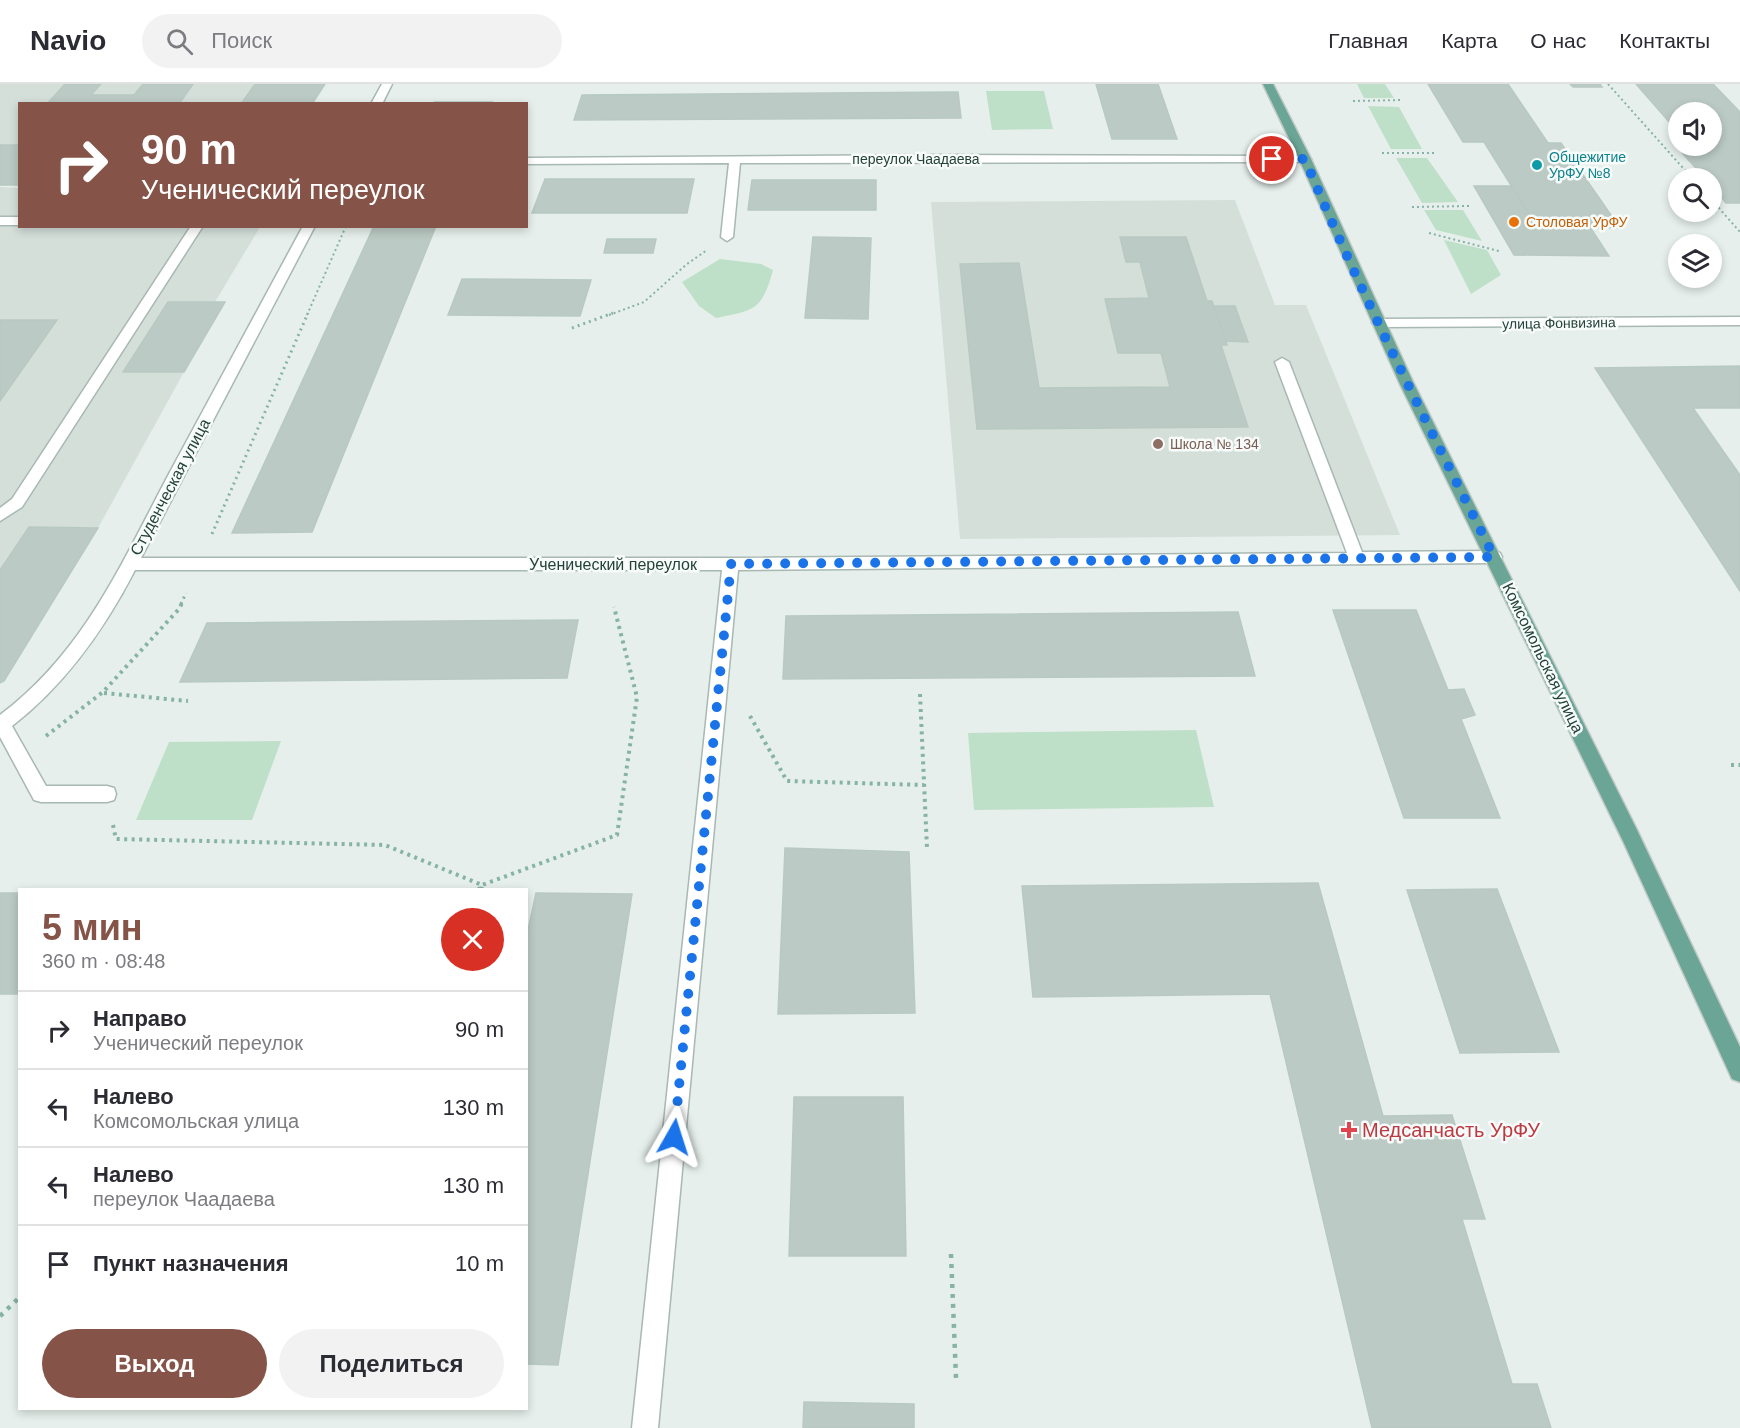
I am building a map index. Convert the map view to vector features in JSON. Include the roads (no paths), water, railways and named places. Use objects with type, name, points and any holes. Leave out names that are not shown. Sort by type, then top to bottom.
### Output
[{"type":"main road","name":"Комсомольская улица","points":[[1268,84],[1305,159],[1378,323],[1630,836],[1740,1071]]},
{"type":"street","points":[[377,102],[387,84]]},
{"type":"street","name":"переулок Чаадаева","points":[[528,161],[1305,159]]},
{"type":"street","points":[[727,237],[735,160]]},
{"type":"street","points":[[0,221],[18,221]]},
{"type":"street","points":[[0,516],[17,503],[196,228]]},
{"type":"street","name":"Студенческая улица","points":[[1,725],[51,682],[100,620],[308,228]]},
{"type":"street","name":"улица Фонвизина","points":[[1378,323],[1740,321]]},
{"type":"street","points":[[1282,362],[1357,559]]},
{"type":"street","name":"Ученический переулок","points":[[129,564],[731,564],[1494,557]]},
{"type":"street","points":[[645,1428],[731,564]]},
{"type":"street","points":[[1,725],[41,794],[107,795]]},
{"type":"place","name":"Общежитие УрФУ №8","points":[[1537,165]]},
{"type":"place","name":"Столовая УрФУ","points":[[1514,222]]},
{"type":"place","name":"Школа № 134","points":[[1158,444]]},
{"type":"place","name":"Медсанчасть УрФУ","points":[[1349,1130]]}]
